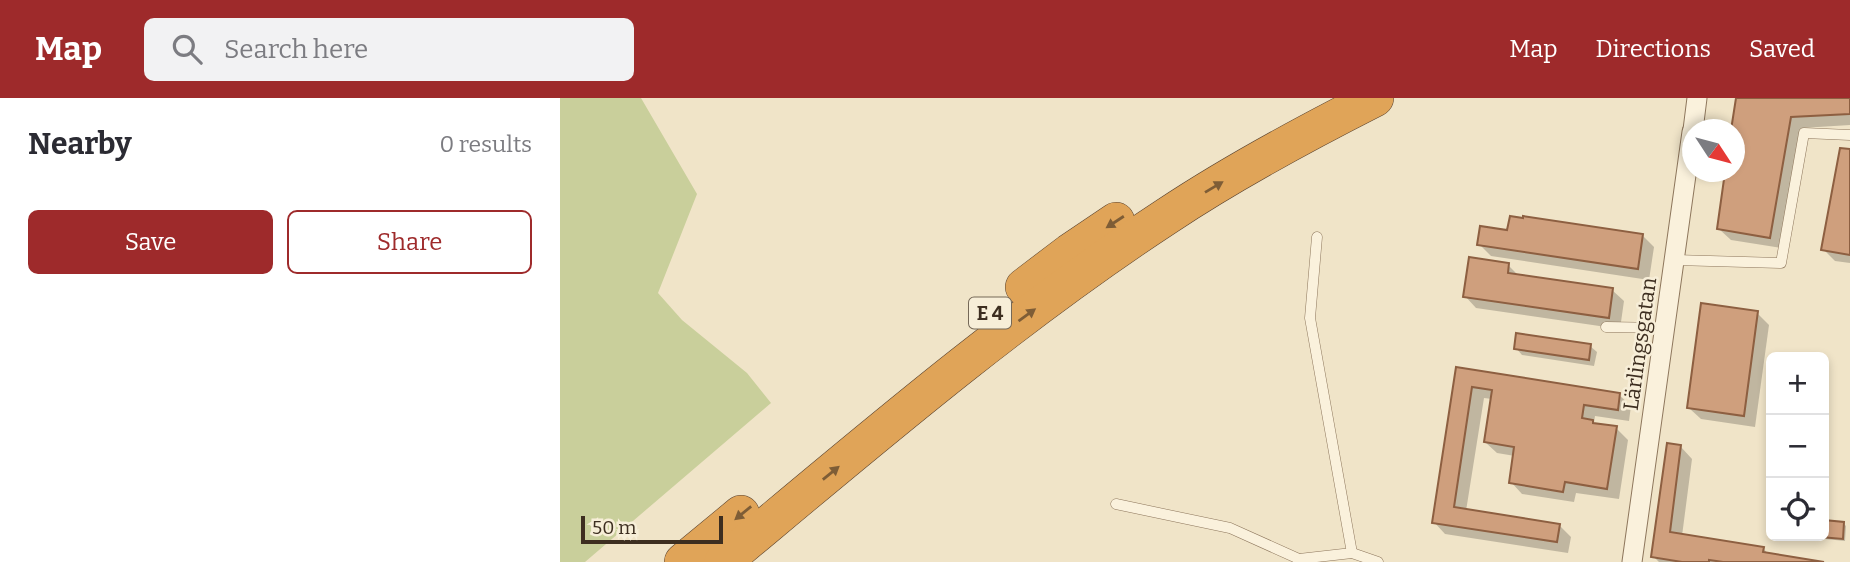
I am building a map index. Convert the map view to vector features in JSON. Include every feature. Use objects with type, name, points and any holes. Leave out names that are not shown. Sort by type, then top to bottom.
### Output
[{"type":"highway","name":"E 4","points":[[683,562],[928,360],[1070,252],[1210,159],[1321,98]]},
{"type":"highway","name":"E 4","points":[[723,562],[954,370],[1099,262],[1229,178],[1375,98]]},
{"type":"street","name":"Lärlingsgatan","points":[[1694,119],[1697,98]]},
{"type":"street","name":"Lärlingsgatan","points":[[1632,562],[1686,182]]},
{"type":"lane","points":[[1675,260],[1781,263],[1804,133],[1850,135]]},
{"type":"lane","points":[[1317,236],[1310,318],[1352,553]]},
{"type":"lane","points":[[1606,327],[1665,328]]},
{"type":"lane","points":[[1116,504],[1230,528],[1299,560],[1352,553],[1378,562]]},
{"type":"green space","points":[[560,98],[641,98],[697,194],[658,293],[682,320],[747,373],[771,403],[585,562],[560,562]]},
{"type":"building","points":[[1736,98],[1850,98],[1850,114],[1791,117],[1770,238],[1717,229],[1724,182],[1745,182],[1745,119],[1733,119]]},
{"type":"building","points":[[1840,148],[1850,149],[1850,255],[1821,250]]},
{"type":"building","points":[[1510,216],[1643,234],[1638,269],[1477,245],[1480,226],[1507,230]]},
{"type":"building","points":[[1469,257],[1509,263],[1508,273],[1613,288],[1609,318],[1463,297]]},
{"type":"building","points":[[1701,303],[1758,311],[1744,416],[1687,408]]},
{"type":"building","points":[[1516,333],[1591,344],[1589,360],[1514,349]]},
{"type":"building","points":[[1456,367],[1620,393],[1618,410],[1584,405],[1582,418],[1593,420],[1593,423],[1617,426],[1607,489],[1565,482],[1563,492],[1509,483],[1514,447],[1484,442],[1492,390],[1472,387],[1454,507],[1560,524],[1557,542],[1432,523]]},
{"type":"building","points":[[1667,443],[1681,445],[1670,532],[1764,547],[1763,552],[1824,562],[1682,562],[1651,557]]},
{"type":"building","points":[[1829,520],[1844,522],[1843,539],[1829,538]]}]
